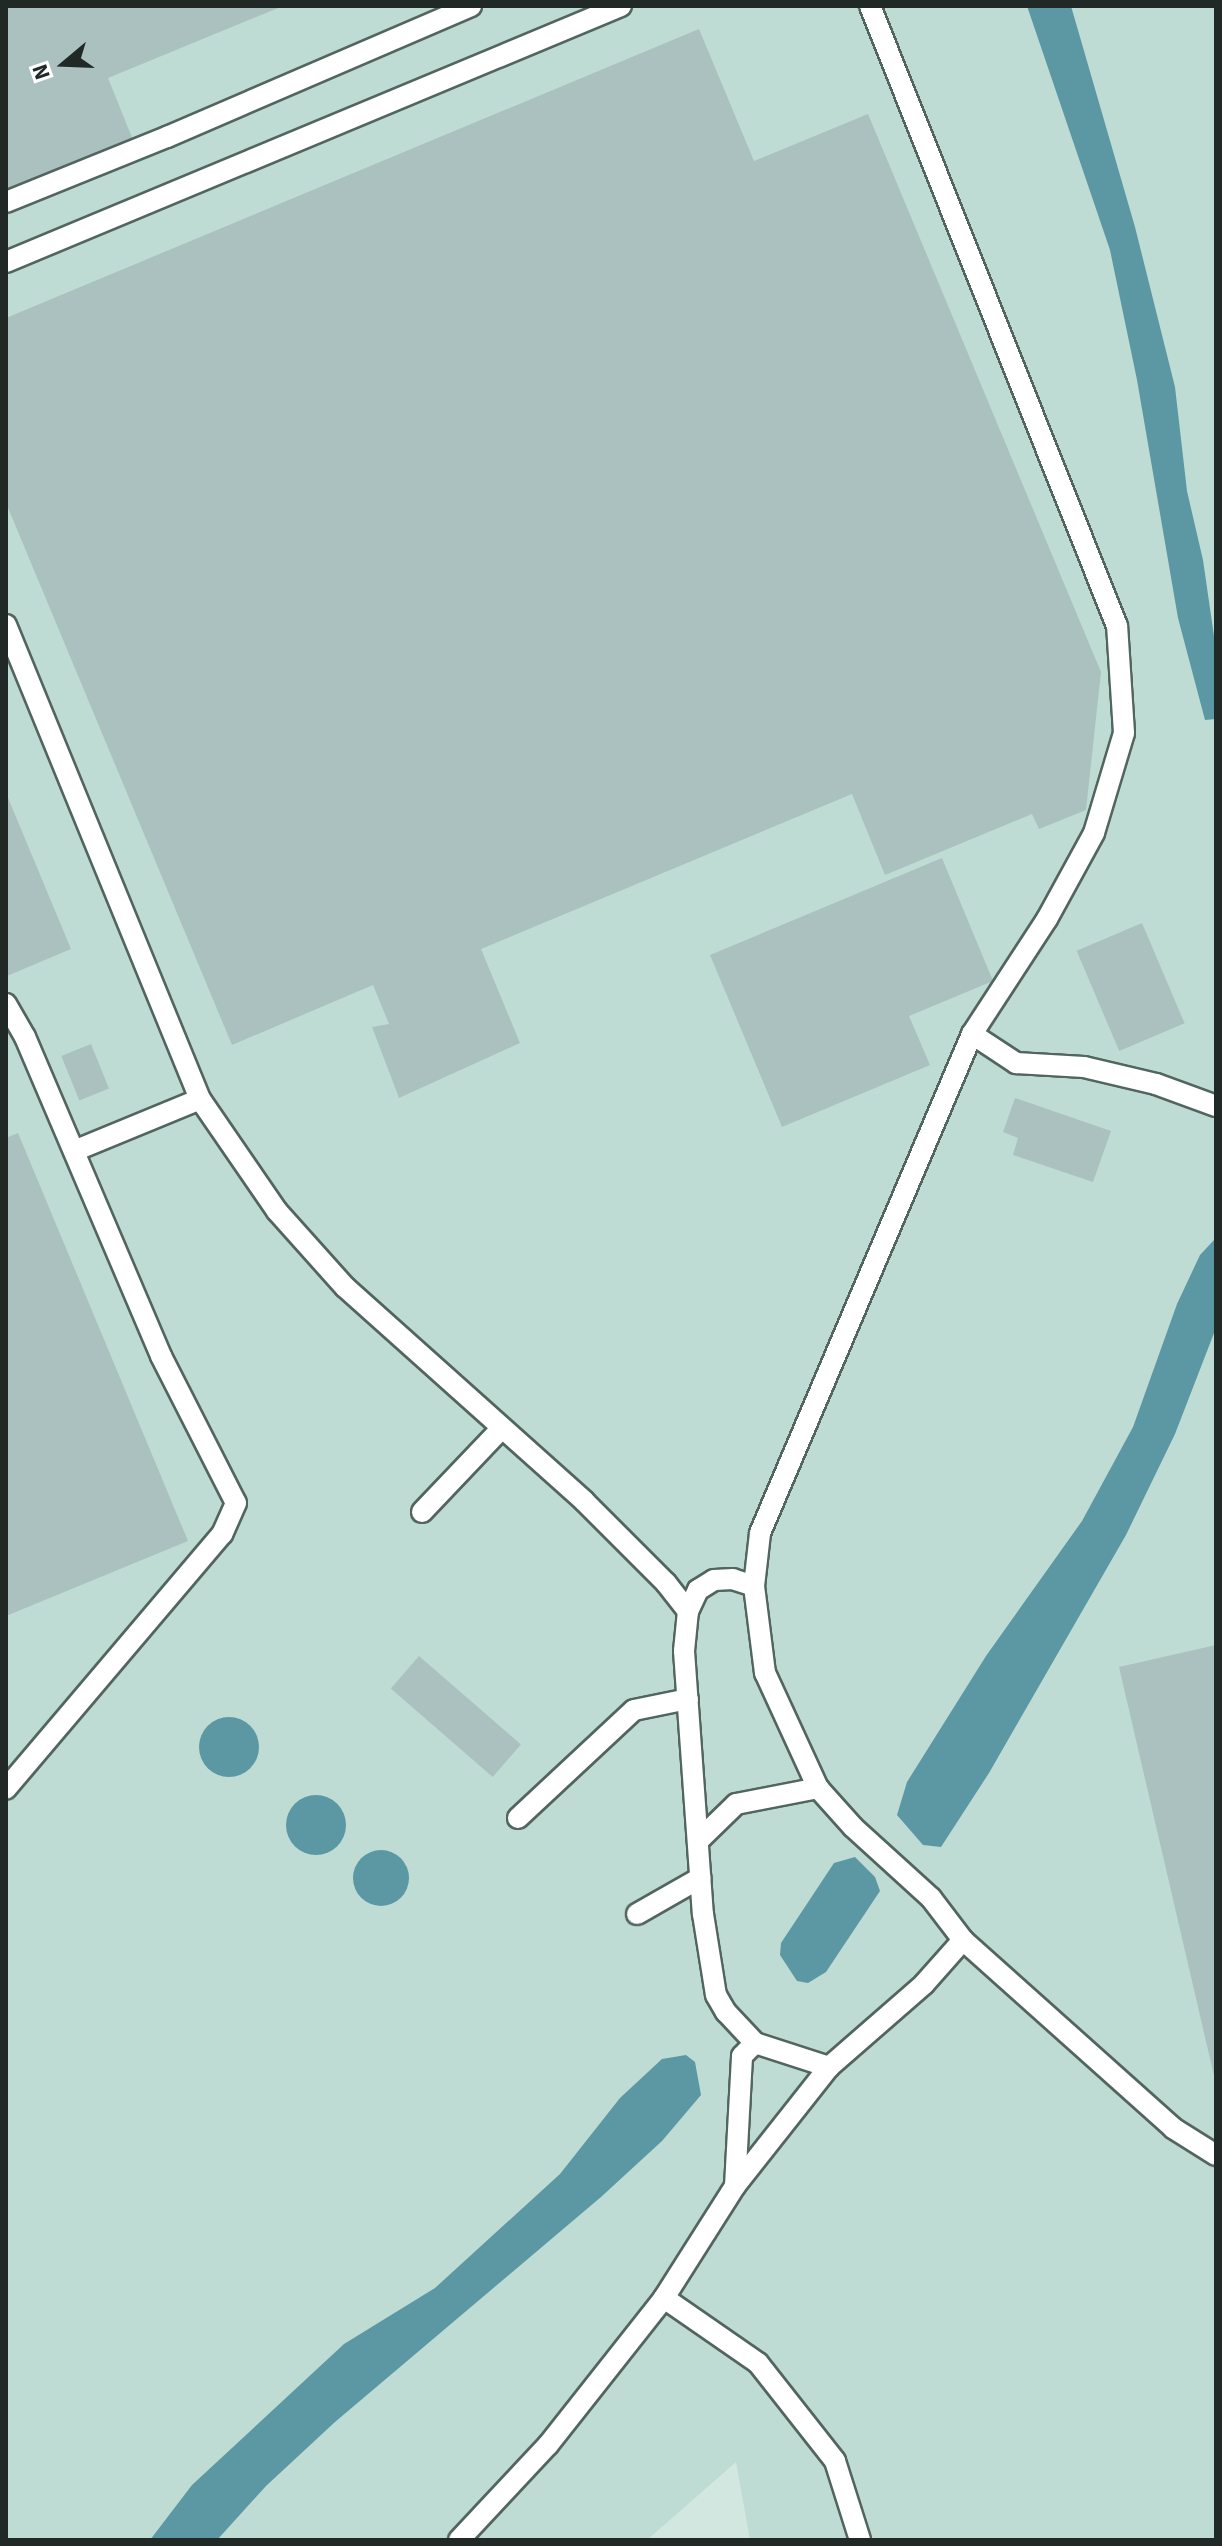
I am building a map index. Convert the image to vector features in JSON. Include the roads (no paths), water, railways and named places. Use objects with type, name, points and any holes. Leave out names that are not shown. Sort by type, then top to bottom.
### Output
[{"type":"lane","points":[[6,202],[167,137],[471,6]]},
{"type":"lane","points":[[6,262],[621,6]]},
{"type":"lane","points":[[870,6],[1117,626],[1124,733],[1094,833],[1047,919],[972,1034],[760,1533],[754,1586],[765,1673],[818,1788],[853,1827],[931,1898],[963,1940],[1173,2128],[1216,2155]]},
{"type":"lane","points":[[6,625],[200,1099],[277,1211],[345,1287],[615,1530],[688,1611]]},
{"type":"lane","points":[[6,1004],[25,1037],[161,1356],[236,1503],[222,1534],[6,1789]]},
{"type":"lane","points":[[972,1034],[1016,1063],[1084,1067],[1156,1084],[1216,1106]]},
{"type":"lane","points":[[74,1151],[200,1099]]},
{"type":"lane","points":[[422,1512],[501,1429]]},
{"type":"lane","points":[[754,1586],[733,1579],[714,1580],[698,1590],[688,1611],[684,1651],[700,1878],[716,1995],[726,2012],[755,2043],[829,2067]]},
{"type":"lane","points":[[518,1818],[634,1710],[688,1699]]},
{"type":"lane","points":[[698,1841],[736,1804],[818,1788]]},
{"type":"lane","points":[[637,1914],[700,1878]]},
{"type":"lane","points":[[459,2540],[548,2445],[664,2298],[735,2186],[829,2067],[924,1984],[963,1940]]},
{"type":"lane","points":[[735,2186],[742,2056],[755,2043]]},
{"type":"lane","points":[[664,2298],[758,2363],[835,2461],[860,2540]]},
{"type":"water","points":[[1027,6],[1071,6],[1135,227],[1175,387],[1187,491],[1203,560],[1216,650],[1216,719],[1205,720],[1178,618],[1137,380],[1110,250]]},
{"type":"water","points":[[1214,1240],[1216,1328],[1175,1434],[1126,1535],[989,1773],[941,1847],[923,1845],[897,1815],[907,1782],[986,1656],[1082,1521],[1133,1427],[1177,1304],[1200,1255]]},
{"type":"water","points":[[229,1717],[241,1719],[250,1726],[257,1735],[257,1759],[250,1768],[241,1775],[229,1777],[217,1775],[208,1768],[201,1759],[199,1747],[201,1735],[208,1726],[217,1719]]},
{"type":"water","points":[[316,1795],[337,1804],[346,1825],[337,1846],[316,1855],[295,1846],[286,1825],[295,1804]]},
{"type":"water","points":[[381,1850],[401,1858],[409,1878],[401,1898],[381,1906],[361,1898],[353,1878],[361,1858]]},
{"type":"water","points":[[855,1857],[875,1877],[880,1891],[826,1972],[808,1983],[797,1981],[780,1955],[781,1943],[834,1863]]},
{"type":"water","points":[[686,2055],[695,2062],[701,2095],[662,2141],[601,2197],[335,2422],[266,2486],[217,2540],[150,2540],[192,2485],[344,2344],[435,2288],[560,2174],[620,2098],[662,2059]]}]
